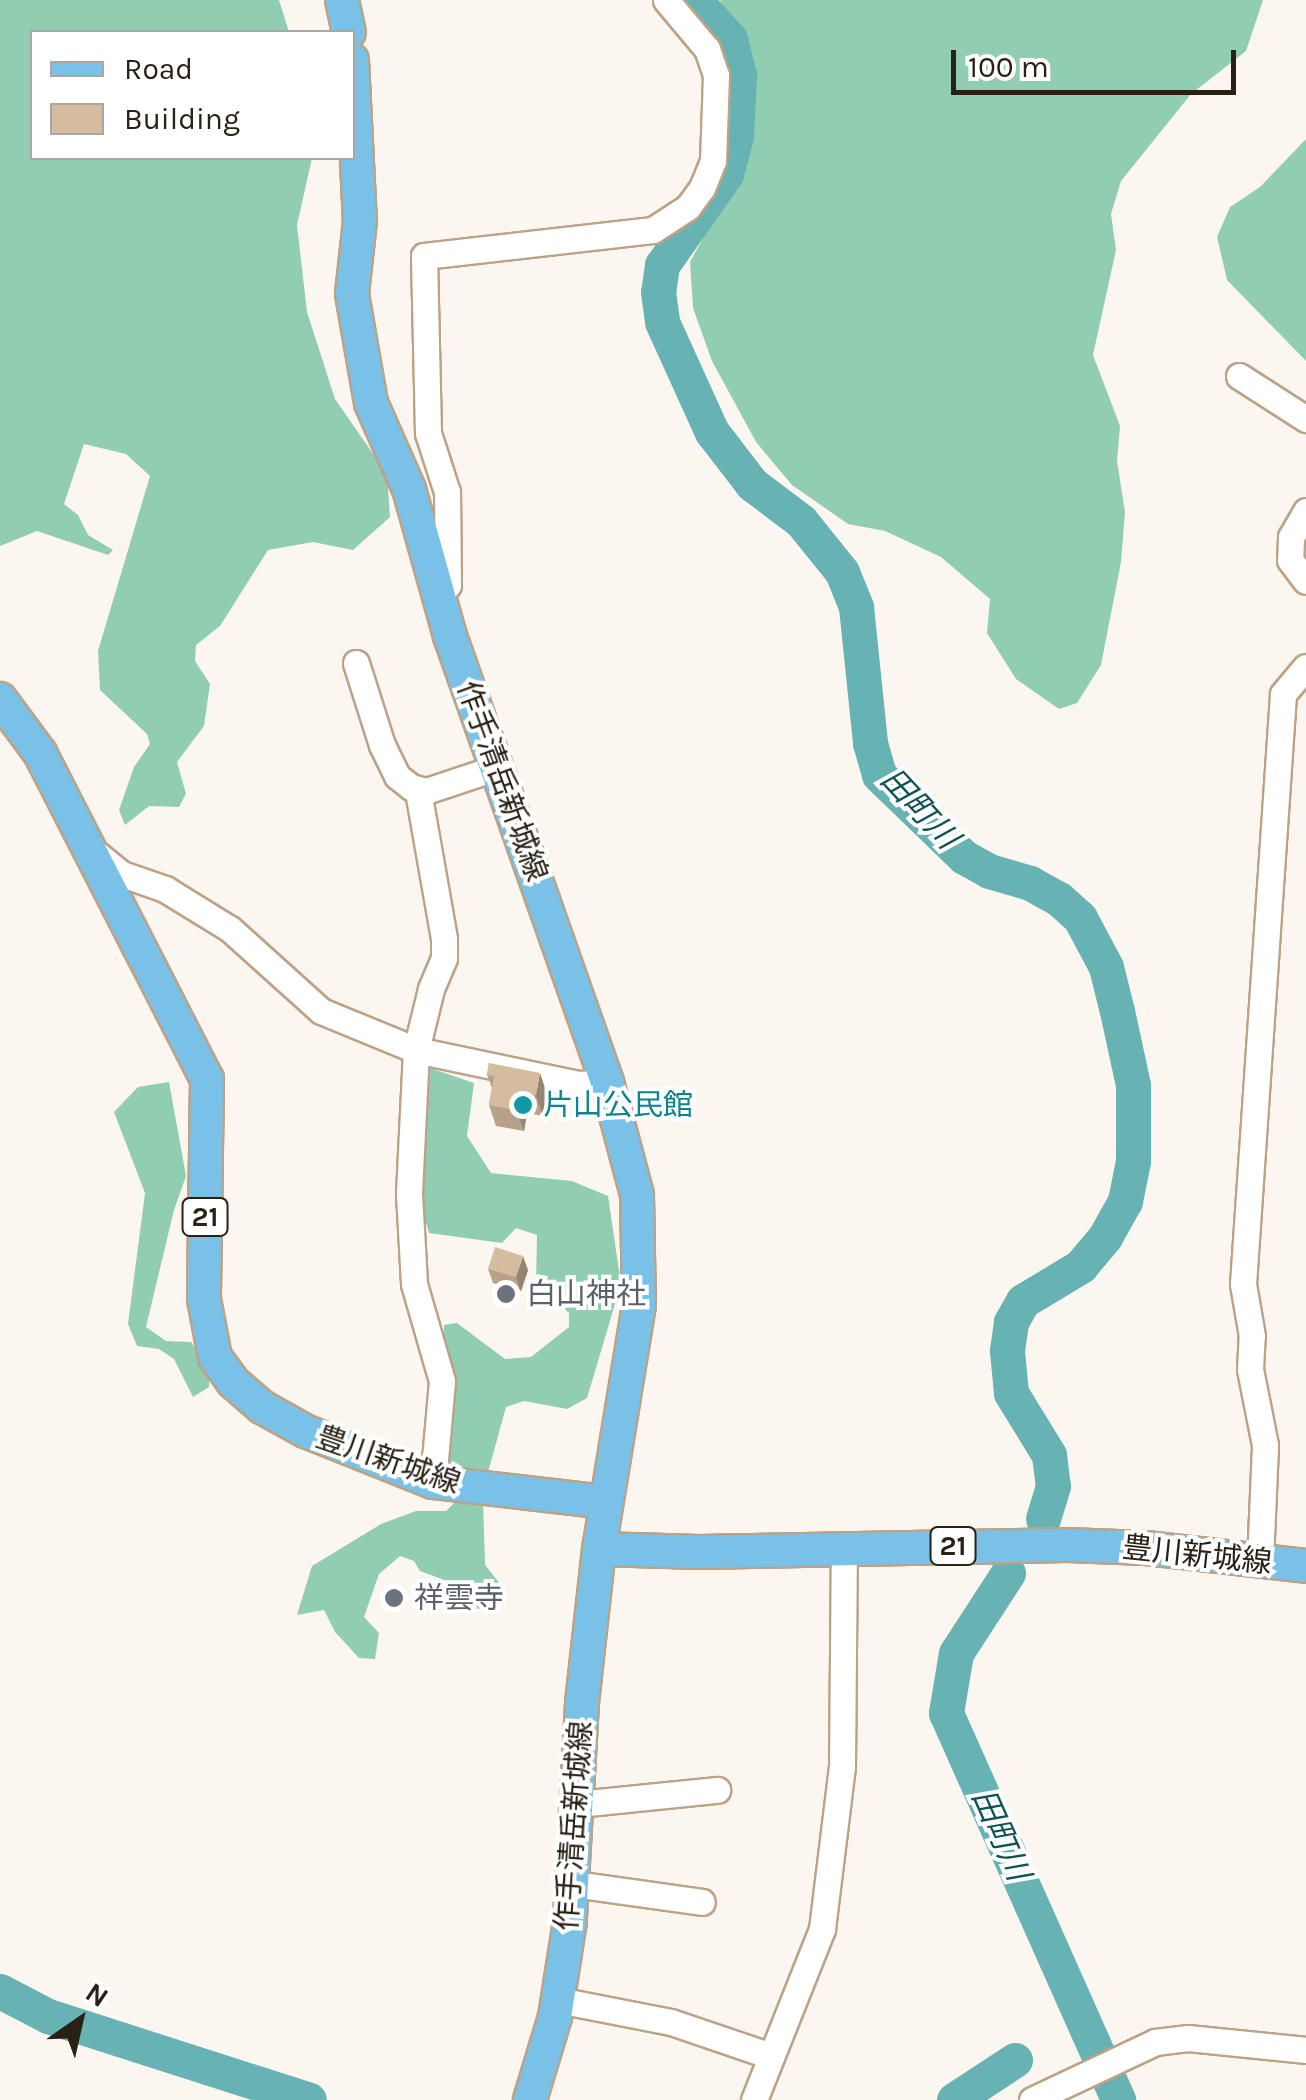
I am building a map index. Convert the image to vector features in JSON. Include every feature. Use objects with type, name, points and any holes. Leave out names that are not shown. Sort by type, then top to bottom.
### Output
[{"type":"main road","points":[[342,0],[349,30]]},
{"type":"main road","name":"作手清岳新城線","points":[[355,120],[360,221],[352,294],[371,404],[409,489],[438,597],[608,1082],[638,1195],[641,1245],[632,1364],[606,1502]]},
{"type":"main road","name":"豊川新城線","points":[[0,699],[40,754],[206,1079],[204,1299],[216,1357],[234,1382],[262,1407],[305,1431],[433,1482],[606,1502]]},
{"type":"main road","points":[[599,1549],[606,1502]]},
{"type":"main road","name":"豊川新城線","points":[[599,1549],[1068,1545],[1306,1566]]},
{"type":"main road","name":"作手清岳新城線","points":[[530,2100],[558,2000],[574,1884],[582,1703],[599,1549]]},
{"type":"street","points":[[438,597],[448,584],[447,492],[428,433],[424,256],[653,230],[688,207],[702,188],[713,160],[716,75],[707,49],[666,0]]},
{"type":"street","points":[[1238,376],[1306,419]]},
{"type":"street","points":[[1306,511],[1291,537],[1290,560],[1306,581]]},
{"type":"street","points":[[356,663],[397,776],[418,791],[431,848],[444,958],[431,988],[416,1050],[409,1243],[414,1284],[442,1381],[433,1482]]},
{"type":"street","points":[[1260,1561],[1265,1445],[1250,1369],[1252,1336],[1243,1284],[1283,694],[1306,667]]},
{"type":"street","points":[[418,791],[498,767]]},
{"type":"street","points":[[91,849],[122,874],[165,889],[230,929],[321,1011],[416,1050],[579,1084],[608,1082]]},
{"type":"street","points":[[754,2100],[822,1929],[842,1767],[844,1548]]},
{"type":"street","points":[[578,1804],[717,1790]]},
{"type":"street","points":[[574,1884],[702,1902]]},
{"type":"street","points":[[558,2000],[698,2029],[770,2056]]},
{"type":"street","points":[[1032,2100],[1156,2042],[1188,2038],[1306,2050]]},
{"type":"green space","points":[[0,0],[279,0],[288,30],[30,30],[30,160],[312,160],[297,225],[307,312],[335,399],[387,474],[390,517],[353,550],[313,542],[268,550],[220,626],[196,645],[195,661],[210,684],[204,726],[177,762],[186,794],[179,807],[149,806],[125,825],[119,810],[134,767],[150,744],[147,734],[100,690],[98,651],[150,476],[126,454],[84,444],[64,504],[78,515],[88,535],[113,550],[108,555],[37,531],[0,546]]},
{"type":"green space","points":[[720,0],[1263,0],[1246,51],[1191,94],[1121,181],[1111,214],[1116,250],[1093,355],[1120,426],[1117,461],[1125,512],[1121,562],[1101,665],[1077,703],[1059,709],[1016,679],[987,633],[990,599],[941,557],[885,531],[848,524],[792,485],[756,442],[712,361],[693,308],[690,262],[743,165],[752,123],[749,60]]},
{"type":"green space","points":[[1306,139],[1306,361],[1227,280],[1217,237],[1230,207],[1260,187]]},
{"type":"green space","points":[[430,1068],[474,1083],[467,1136],[491,1173],[572,1181],[608,1196],[621,1284],[587,1398],[567,1409],[524,1401],[506,1407],[487,1476],[442,1472],[444,1325],[457,1323],[505,1359],[531,1357],[569,1327],[569,1313],[536,1284],[537,1235],[516,1228],[502,1243],[429,1233],[418,1196],[421,1089]]},
{"type":"green space","points":[[169,1082],[186,1176],[146,1327],[166,1341],[191,1342],[209,1367],[209,1387],[193,1397],[174,1359],[159,1349],[137,1346],[128,1324],[145,1193],[114,1112],[138,1087]]},
{"type":"green space","points":[[459,1498],[483,1501],[485,1565],[501,1585],[489,1608],[470,1609],[444,1580],[420,1571],[414,1561],[400,1556],[379,1574],[364,1617],[379,1633],[375,1659],[359,1658],[335,1632],[324,1610],[297,1615],[312,1566],[381,1524],[416,1511],[446,1511]]},
{"type":"building","points":[[489,1063],[540,1073],[536,1095],[520,1092],[516,1110],[489,1105],[494,1076],[487,1075]]},
{"type":"building","points":[[495,1247],[523,1256],[516,1277],[488,1269]]},
{"type":"waterway","name":"田町川","points":[[695,0],[730,39],[739,76],[736,136],[726,174],[662,265],[658,292],[662,322],[712,432],[752,484],[801,521],[842,572],[856,607],[870,743],[879,775],[964,857],[989,871],[1030,883],[1059,899],[1080,918],[1106,967],[1117,1011],[1133,1085],[1133,1161],[1125,1201],[1105,1237],[1081,1266],[1023,1301],[1011,1322],[1007,1351],[1011,1393],[1049,1455],[1053,1486],[1043,1518]]},
{"type":"waterway","name":"田町川","points":[[1008,1573],[956,1653],[946,1713],[1118,2100]]},
{"type":"waterway","points":[[0,1991],[48,2016],[309,2100]]},
{"type":"waterway","points":[[954,2100],[1015,2060]]},
{"type":"place","name":"片山公民館","points":[[523,1105]]},
{"type":"place","name":"白山神社","points":[[506,1294]]},
{"type":"place","name":"祥雲寺","points":[[394,1598]]}]
